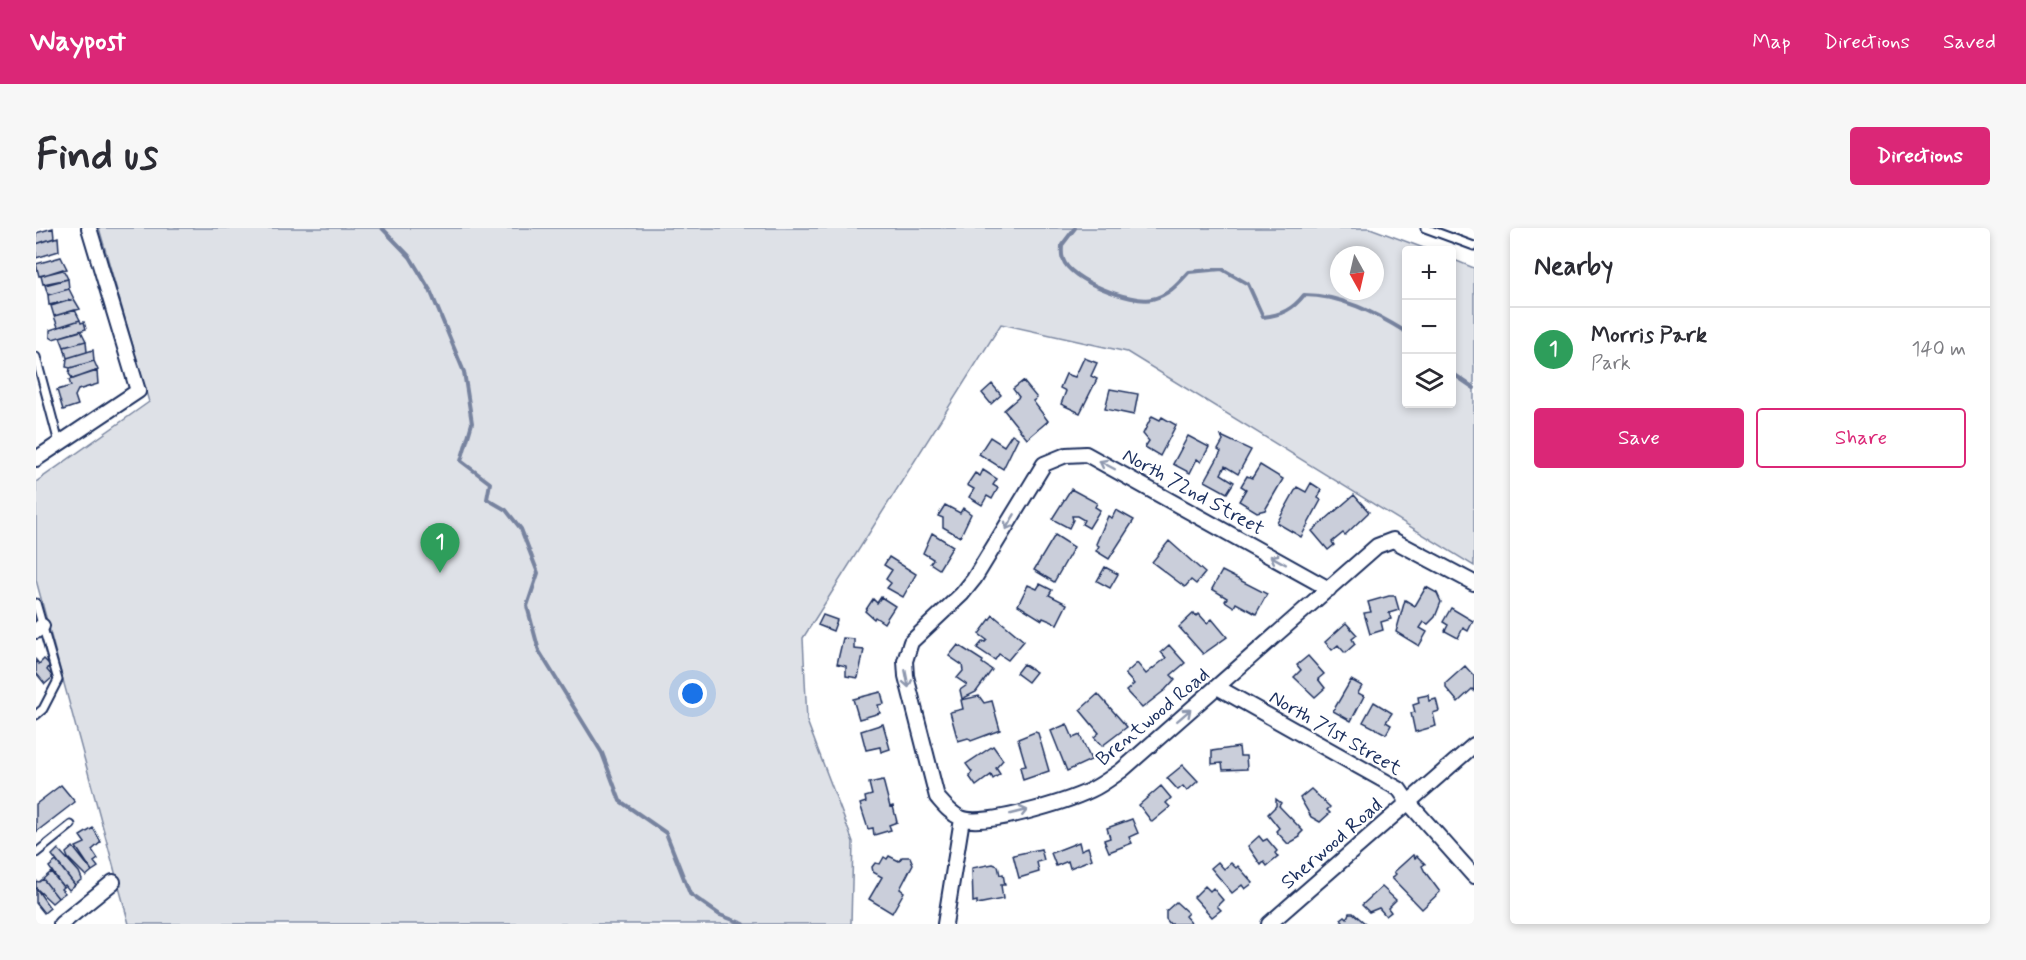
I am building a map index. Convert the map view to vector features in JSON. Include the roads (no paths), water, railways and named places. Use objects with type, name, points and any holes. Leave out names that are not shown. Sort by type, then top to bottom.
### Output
[{"type":"street","points":[[36,459],[138,391],[89,228]]},
{"type":"street","name":"North 72nd Street","points":[[962,819],[950,810],[938,796],[906,676],[905,661],[911,642],[974,579],[1044,464],[1066,455],[1086,454],[1329,589]]},
{"type":"street","name":"Brentwood Road","points":[[962,819],[982,822],[1062,801],[1092,790],[1122,770],[1377,546],[1393,540],[1474,582]]},
{"type":"street","name":"North 71st Street","points":[[1217,687],[1400,789],[1408,802],[1474,876]]},
{"type":"street","name":"Sherwood Road","points":[[1269,924],[1474,745]]},
{"type":"street","points":[[945,924],[962,819]]},
{"type":"street","points":[[61,924],[113,882]]},
{"type":"lane","points":[[1425,228],[1474,246]]},
{"type":"lane","points":[[36,357],[59,443]]},
{"type":"lane","points":[[36,603],[39,628],[58,680],[43,709],[36,715]]},
{"type":"lane","points":[[36,853],[71,825]]},
{"type":"waterway","points":[[382,228],[410,257],[430,290],[464,372],[472,423],[461,461],[490,483],[487,499],[506,510],[521,529],[538,573],[527,606],[539,651],[602,753],[620,801],[666,833],[690,894],[720,915],[744,924]]},
{"type":"waterway","points":[[1075,228],[1062,245],[1062,257],[1068,267],[1089,282],[1117,294],[1143,300],[1152,299],[1168,292],[1189,272],[1222,269],[1248,284],[1263,317],[1286,311],[1304,295],[1318,296],[1357,306],[1402,330]]},
{"type":"waterway","points":[[1456,376],[1474,388]]},
{"type":"place","name":"Morris Park","points":[[440,573]]}]
